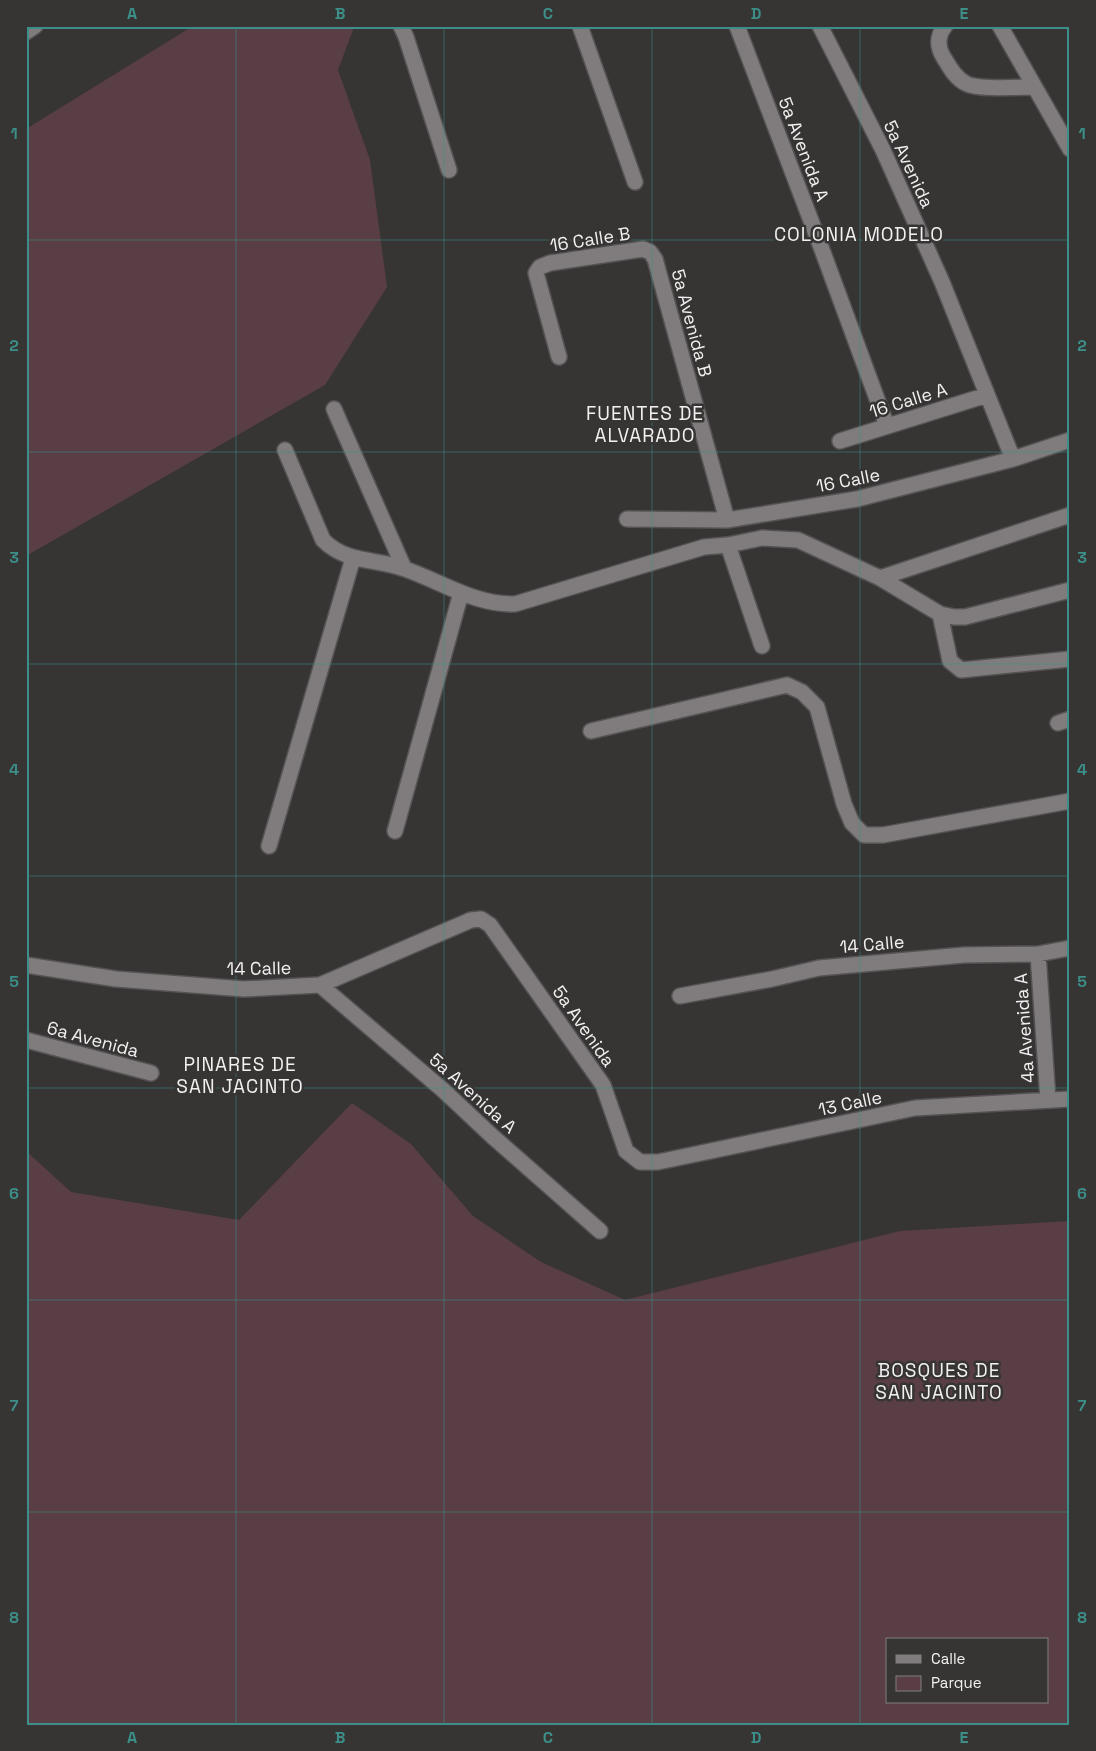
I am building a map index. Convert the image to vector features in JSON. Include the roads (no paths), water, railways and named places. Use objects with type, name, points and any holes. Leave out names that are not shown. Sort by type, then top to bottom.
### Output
[{"type":"street","points":[[26,32],[35,26]]},
{"type":"street","points":[[401,26],[449,170]]},
{"type":"street","points":[[580,26],[635,182]]},
{"type":"street","name":"5a Avenida A","points":[[737,26],[887,426]]},
{"type":"street","name":"5a Avenida","points":[[820,26],[883,150],[942,282],[1012,459]]},
{"type":"street","points":[[945,26],[940,33],[938,50],[953,74],[967,84],[985,87],[1034,87]]},
{"type":"street","points":[[1006,28],[1034,87],[1070,149]]},
{"type":"street","name":"16 Calle B","points":[[559,357],[536,273],[540,267],[550,263],[644,249],[650,252]]},
{"type":"street","name":"5a Avenida B","points":[[650,252],[655,259],[727,520]]},
{"type":"street","name":"16 Calle A","points":[[840,441],[988,395]]},
{"type":"street","points":[[334,409],[404,568]]},
{"type":"street","name":"16 Calle","points":[[627,519],[727,520],[857,499],[1012,459],[1070,440]]},
{"type":"street","points":[[285,450],[323,540],[332,549],[353,558],[404,568],[460,592],[499,604],[515,604],[704,547],[728,545],[762,538],[798,540],[880,578],[940,614],[954,617],[965,617],[1070,590]]},
{"type":"street","points":[[880,578],[1070,515]]},
{"type":"street","points":[[728,545],[762,646]]},
{"type":"street","points":[[269,846],[353,558]]},
{"type":"street","points":[[395,831],[460,592]]},
{"type":"street","points":[[940,614],[950,661],[961,670],[1070,659]]},
{"type":"street","points":[[591,731],[787,685],[802,692],[817,707],[844,804],[852,823],[864,835],[882,835],[1070,801]]},
{"type":"street","name":"5a Avenida","points":[[481,919],[490,925],[603,1085],[626,1151],[640,1162]]},
{"type":"street","name":"14 Calle","points":[[26,965],[116,979],[244,989],[320,985],[471,920],[481,919]]},
{"type":"street","name":"14 Calle","points":[[680,996],[772,979],[819,968],[964,955],[1038,954],[1070,948]]},
{"type":"street","name":"4a Avenida A","points":[[1038,954],[1048,1100]]},
{"type":"street","name":"5a Avenida A","points":[[320,985],[443,1090],[600,1231]]},
{"type":"street","name":"6a Avenida","points":[[26,1040],[152,1073]]},
{"type":"street","name":"13 Calle","points":[[640,1162],[658,1162],[915,1108],[1070,1099]]},
{"type":"district","name":"COLONIA MODELO","points":[[859,234]]},
{"type":"district","name":"FUENTES DE ALVARADO","points":[[645,424]]},
{"type":"district","name":"PINARES DE SAN JACINTO","points":[[240,1075]]},
{"type":"district","name":"BOSQUES DE SAN JACINTO","points":[[939,1381]]}]
